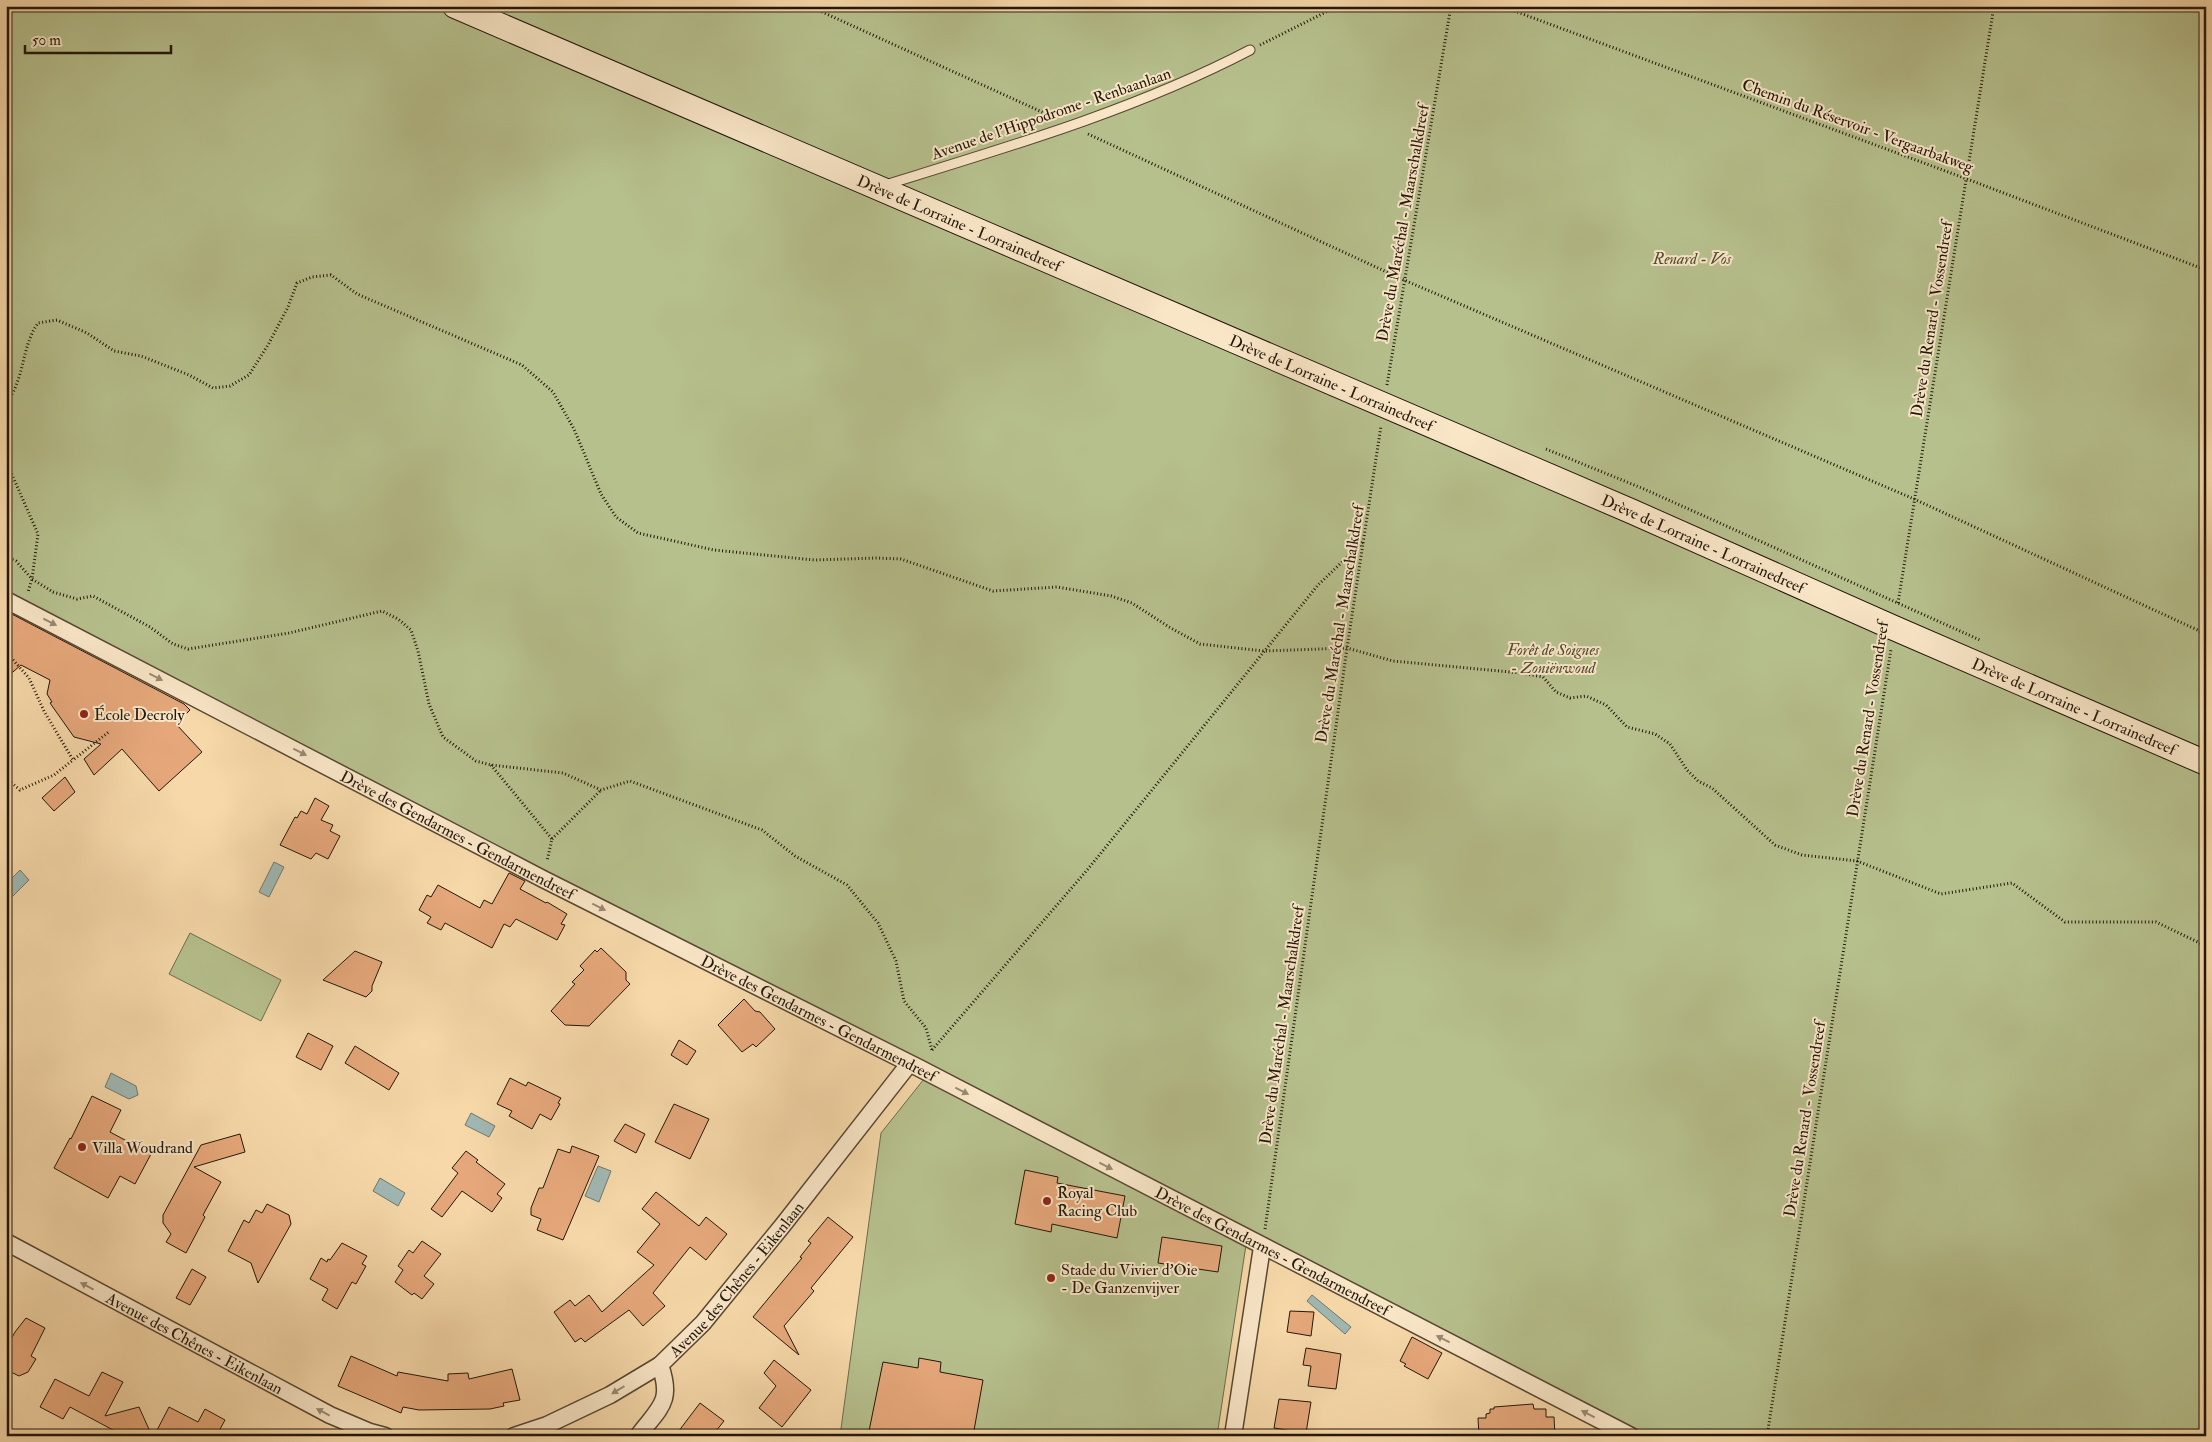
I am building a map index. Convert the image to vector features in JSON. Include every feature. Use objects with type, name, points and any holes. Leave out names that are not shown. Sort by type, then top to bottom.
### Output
[{"type":"main road","name":"Drève de Lorraine - Lorrainedreef","points":[[454,6],[1624,508],[1894,628],[2206,763]]},
{"type":"street","name":"Drève des Gendarmes - Gendarmendreef","points":[[6,600],[543,879],[914,1066],[1631,1436]]},
{"type":"street","name":"Avenue des Chênes - Eikenlaan","points":[[514,1436],[547,1425],[610,1395],[660,1365],[702,1323],[914,1066]]},
{"type":"street","name":"Avenue des Chênes - Eikenlaan","points":[[6,1242],[330,1415],[370,1432],[385,1436]]},
{"type":"street","points":[[1233,1436],[1262,1247]]},
{"type":"street","points":[[638,1436],[666,1399],[665,1380],[660,1365]]},
{"type":"lane","name":"Avenue de l'Hippodrome - Renbaanlaan","points":[[878,187],[1070,125],[1206,73],[1250,50]]},
{"type":"path","points":[[809,6],[1404,280],[1914,500],[2206,634]]},
{"type":"path","points":[[1250,50],[1338,6]]},
{"type":"path","name":"Drève du Maréchal - Maarschalkdreef","points":[[1262,1247],[1347,648],[1404,280],[1451,6]]},
{"type":"path","name":"Chemin du Réservoir - Vergaarbakweg","points":[[1502,6],[2206,270]]},
{"type":"path","name":"Drève du Renard - Vossendreef","points":[[1767,1436],[1914,500],[1994,6]]},
{"type":"path","points":[[6,403],[14,393],[30,334],[38,323],[57,320],[87,333],[114,351],[141,356],[189,375],[213,388],[230,386],[249,375],[288,308],[297,283],[312,276],[331,275],[357,294],[522,365],[553,392],[574,429],[601,494],[616,517],[638,533],[714,550],[814,560],[902,559],[992,591],[1057,587],[1111,596],[1132,603],[1200,644],[1264,651],[1347,648],[1394,660],[1521,672],[1543,677],[1556,692],[1570,698],[1586,696],[1606,705],[1628,727],[1655,734],[1670,744],[1687,770],[1698,781],[1712,788],[1775,845],[1802,855],[1857,861],[1941,894],[2012,883],[2065,922],[2156,922],[2206,946]]},
{"type":"path","points":[[6,461],[38,534],[30,588]]},
{"type":"path","points":[[914,1066],[932,1050],[1088,869],[1318,585],[1364,541]]},
{"type":"path","points":[[6,557],[16,561],[32,579],[53,592],[77,599],[93,596],[150,627],[174,644],[188,649],[289,633],[382,611],[398,619],[411,630],[418,651],[429,704],[443,737],[476,761],[563,773],[600,790]]},
{"type":"path","points":[[6,652],[29,678],[44,711],[73,760]]},
{"type":"path","points":[[6,778],[20,790],[54,775],[110,732]]},
{"type":"path","points":[[491,764],[552,839]]},
{"type":"path","points":[[543,879],[552,839],[600,790],[630,781],[762,830],[796,856],[847,885],[878,923],[896,961],[904,1001],[926,1028],[932,1050]]},
{"type":"green space","name":"Forêt de Soignes - Zoniënwoud","points":[[6,6],[2206,6],[2206,1436],[1641,1436],[6,596]]},
{"type":"green space","points":[[190,933],[281,980],[261,1021],[169,974]]},
{"type":"green space","name":"Stade du Vivier d'Oie - De Ganzenvijver","points":[[924,1079],[1246,1245],[1217,1436],[840,1436],[881,1133]]},
{"type":"water","points":[[274,862],[284,867],[269,897],[259,892]]},
{"type":"water","points":[[20,870],[29,880],[6,903],[6,884]]},
{"type":"water","points":[[111,1073],[136,1086],[138,1095],[129,1099],[105,1087]]},
{"type":"water","points":[[471,1113],[495,1126],[489,1137],[465,1125]]},
{"type":"water","points":[[598,1166],[611,1171],[599,1202],[585,1196]]},
{"type":"water","points":[[380,1178],[405,1193],[398,1206],[373,1191]]},
{"type":"water","points":[[1312,1295],[1351,1327],[1345,1334],[1307,1301]]},
{"type":"building","points":[[6,611],[184,704],[190,710],[176,724],[202,752],[159,791],[122,749],[94,775],[84,759],[101,744],[74,737],[50,703],[52,702],[47,694],[50,680],[21,665],[6,678]]},
{"type":"building","points":[[65,777],[75,792],[54,811],[42,798]]},
{"type":"building","points":[[315,798],[329,806],[321,820],[333,825],[330,831],[340,836],[328,859],[316,853],[311,859],[280,845],[295,817],[297,818],[301,811],[307,814]]},
{"type":"building","points":[[509,873],[525,881],[520,889],[567,914],[561,924],[565,925],[557,940],[516,919],[510,927],[504,924],[492,948],[445,923],[441,930],[427,923],[431,917],[419,910],[427,895],[431,897],[438,885],[480,908],[484,900],[492,904]]},
{"type":"building","points":[[601,948],[626,972],[626,980],[630,984],[589,1026],[565,1025],[551,1011],[575,984],[572,982],[584,970],[580,966],[595,950],[597,952]]},
{"type":"building","points":[[355,951],[382,962],[372,986],[372,991],[366,997],[323,980]]},
{"type":"building","points":[[744,999],[755,1011],[760,1012],[775,1029],[756,1047],[753,1044],[742,1052],[718,1025]]},
{"type":"building","points":[[308,1033],[333,1046],[321,1070],[296,1057]]},
{"type":"building","points":[[679,1040],[696,1051],[687,1065],[671,1055]]},
{"type":"building","points":[[355,1046],[399,1073],[389,1090],[345,1063]]},
{"type":"building","points":[[510,1078],[526,1086],[528,1082],[561,1098],[558,1103],[560,1104],[551,1120],[540,1114],[532,1129],[509,1116],[512,1111],[497,1104]]},
{"type":"building","name":"Villa Woudrand","points":[[92,1096],[121,1110],[110,1132],[151,1154],[135,1184],[120,1176],[108,1198],[54,1168]]},
{"type":"building","points":[[674,1104],[709,1119],[690,1159],[655,1142]]},
{"type":"building","points":[[625,1124],[645,1134],[636,1153],[614,1141]]},
{"type":"building","points":[[240,1134],[245,1152],[194,1167],[221,1182],[203,1215],[205,1217],[186,1253],[166,1242],[171,1234],[163,1223],[163,1215],[201,1145]]},
{"type":"building","points":[[572,1146],[599,1156],[563,1240],[537,1230],[541,1219],[531,1215],[531,1208],[539,1188],[543,1188],[558,1149],[570,1153]]},
{"type":"building","points":[[466,1151],[478,1160],[476,1162],[505,1184],[497,1194],[502,1198],[492,1212],[462,1191],[442,1217],[431,1209],[458,1173],[452,1168]]},
{"type":"building","points":[[1025,1170],[1058,1177],[1057,1183],[1125,1196],[1117,1238],[1052,1224],[1051,1232],[1015,1224]]},
{"type":"building","points":[[656,1192],[699,1226],[706,1217],[727,1234],[706,1260],[690,1247],[653,1293],[665,1306],[643,1326],[629,1310],[585,1342],[581,1338],[575,1342],[554,1312],[570,1300],[575,1306],[589,1295],[602,1312],[654,1265],[637,1252],[660,1224],[642,1209]]},
{"type":"building","points":[[267,1204],[289,1215],[291,1224],[258,1283],[251,1263],[228,1251],[244,1220],[249,1223],[256,1210],[262,1213]]},
{"type":"building","points":[[828,1217],[853,1237],[811,1288],[814,1291],[784,1326],[799,1355],[753,1317],[802,1258],[800,1257],[811,1243],[808,1241]]},
{"type":"building","points":[[1162,1237],[1222,1246],[1218,1272],[1158,1263]]},
{"type":"building","points":[[422,1241],[441,1254],[424,1276],[434,1284],[422,1299],[414,1293],[412,1295],[395,1282],[403,1270],[398,1266],[409,1250],[413,1253]]},
{"type":"building","points":[[342,1243],[367,1256],[362,1264],[366,1266],[356,1284],[352,1282],[337,1309],[322,1300],[328,1289],[310,1279],[321,1258],[327,1262],[328,1259],[330,1260]]},
{"type":"building","points":[[192,1269],[206,1277],[190,1305],[176,1298]]},
{"type":"building","points":[[1290,1311],[1314,1312],[1311,1336],[1287,1332]]},
{"type":"building","points":[[26,1318],[45,1328],[31,1356],[36,1359],[28,1372],[19,1376],[9,1371],[6,1360],[6,1348]]},
{"type":"building","points":[[1412,1337],[1442,1353],[1428,1379],[1404,1366],[1406,1364],[1400,1361]]},
{"type":"building","points":[[1306,1348],[1341,1354],[1336,1389],[1308,1386],[1311,1366],[1303,1365]]},
{"type":"building","points":[[351,1356],[397,1376],[398,1372],[448,1381],[448,1374],[468,1373],[469,1379],[512,1369],[520,1400],[503,1403],[504,1406],[490,1409],[419,1410],[403,1407],[401,1413],[338,1386]]},
{"type":"building","points":[[919,1358],[941,1362],[940,1372],[983,1380],[973,1436],[868,1436],[883,1362],[918,1368]]},
{"type":"building","points":[[774,1360],[811,1390],[782,1427],[759,1408],[776,1386],[764,1373]]},
{"type":"building","points":[[102,1372],[123,1382],[105,1416],[139,1407],[152,1436],[114,1436],[113,1430],[70,1407],[63,1419],[40,1407],[55,1379],[89,1396]]},
{"type":"building","points":[[1279,1399],[1311,1402],[1306,1433],[1274,1428]]},
{"type":"building","points":[[700,1403],[724,1421],[712,1436],[675,1436]]},
{"type":"building","points":[[1533,1404],[1534,1409],[1546,1409],[1546,1417],[1554,1417],[1555,1436],[1479,1436],[1478,1418],[1486,1418],[1486,1414],[1490,1413],[1490,1409],[1494,1409],[1494,1407]]},
{"type":"building","points":[[169,1407],[198,1422],[205,1409],[225,1420],[218,1433],[223,1436],[154,1436]]},
{"type":"place","name":"École Decroly","points":[[84,714]]},
{"type":"place","name":"Villa Woudrand","points":[[82,1147]]},
{"type":"place","name":"Royal Racing Club","points":[[1047,1201]]},
{"type":"place","name":"Stade du Vivier d'Oie - De Ganzenvijver","points":[[1051,1278]]},
{"type":"park label","name":"Renard - Vos","points":[[1692,258]]}]
